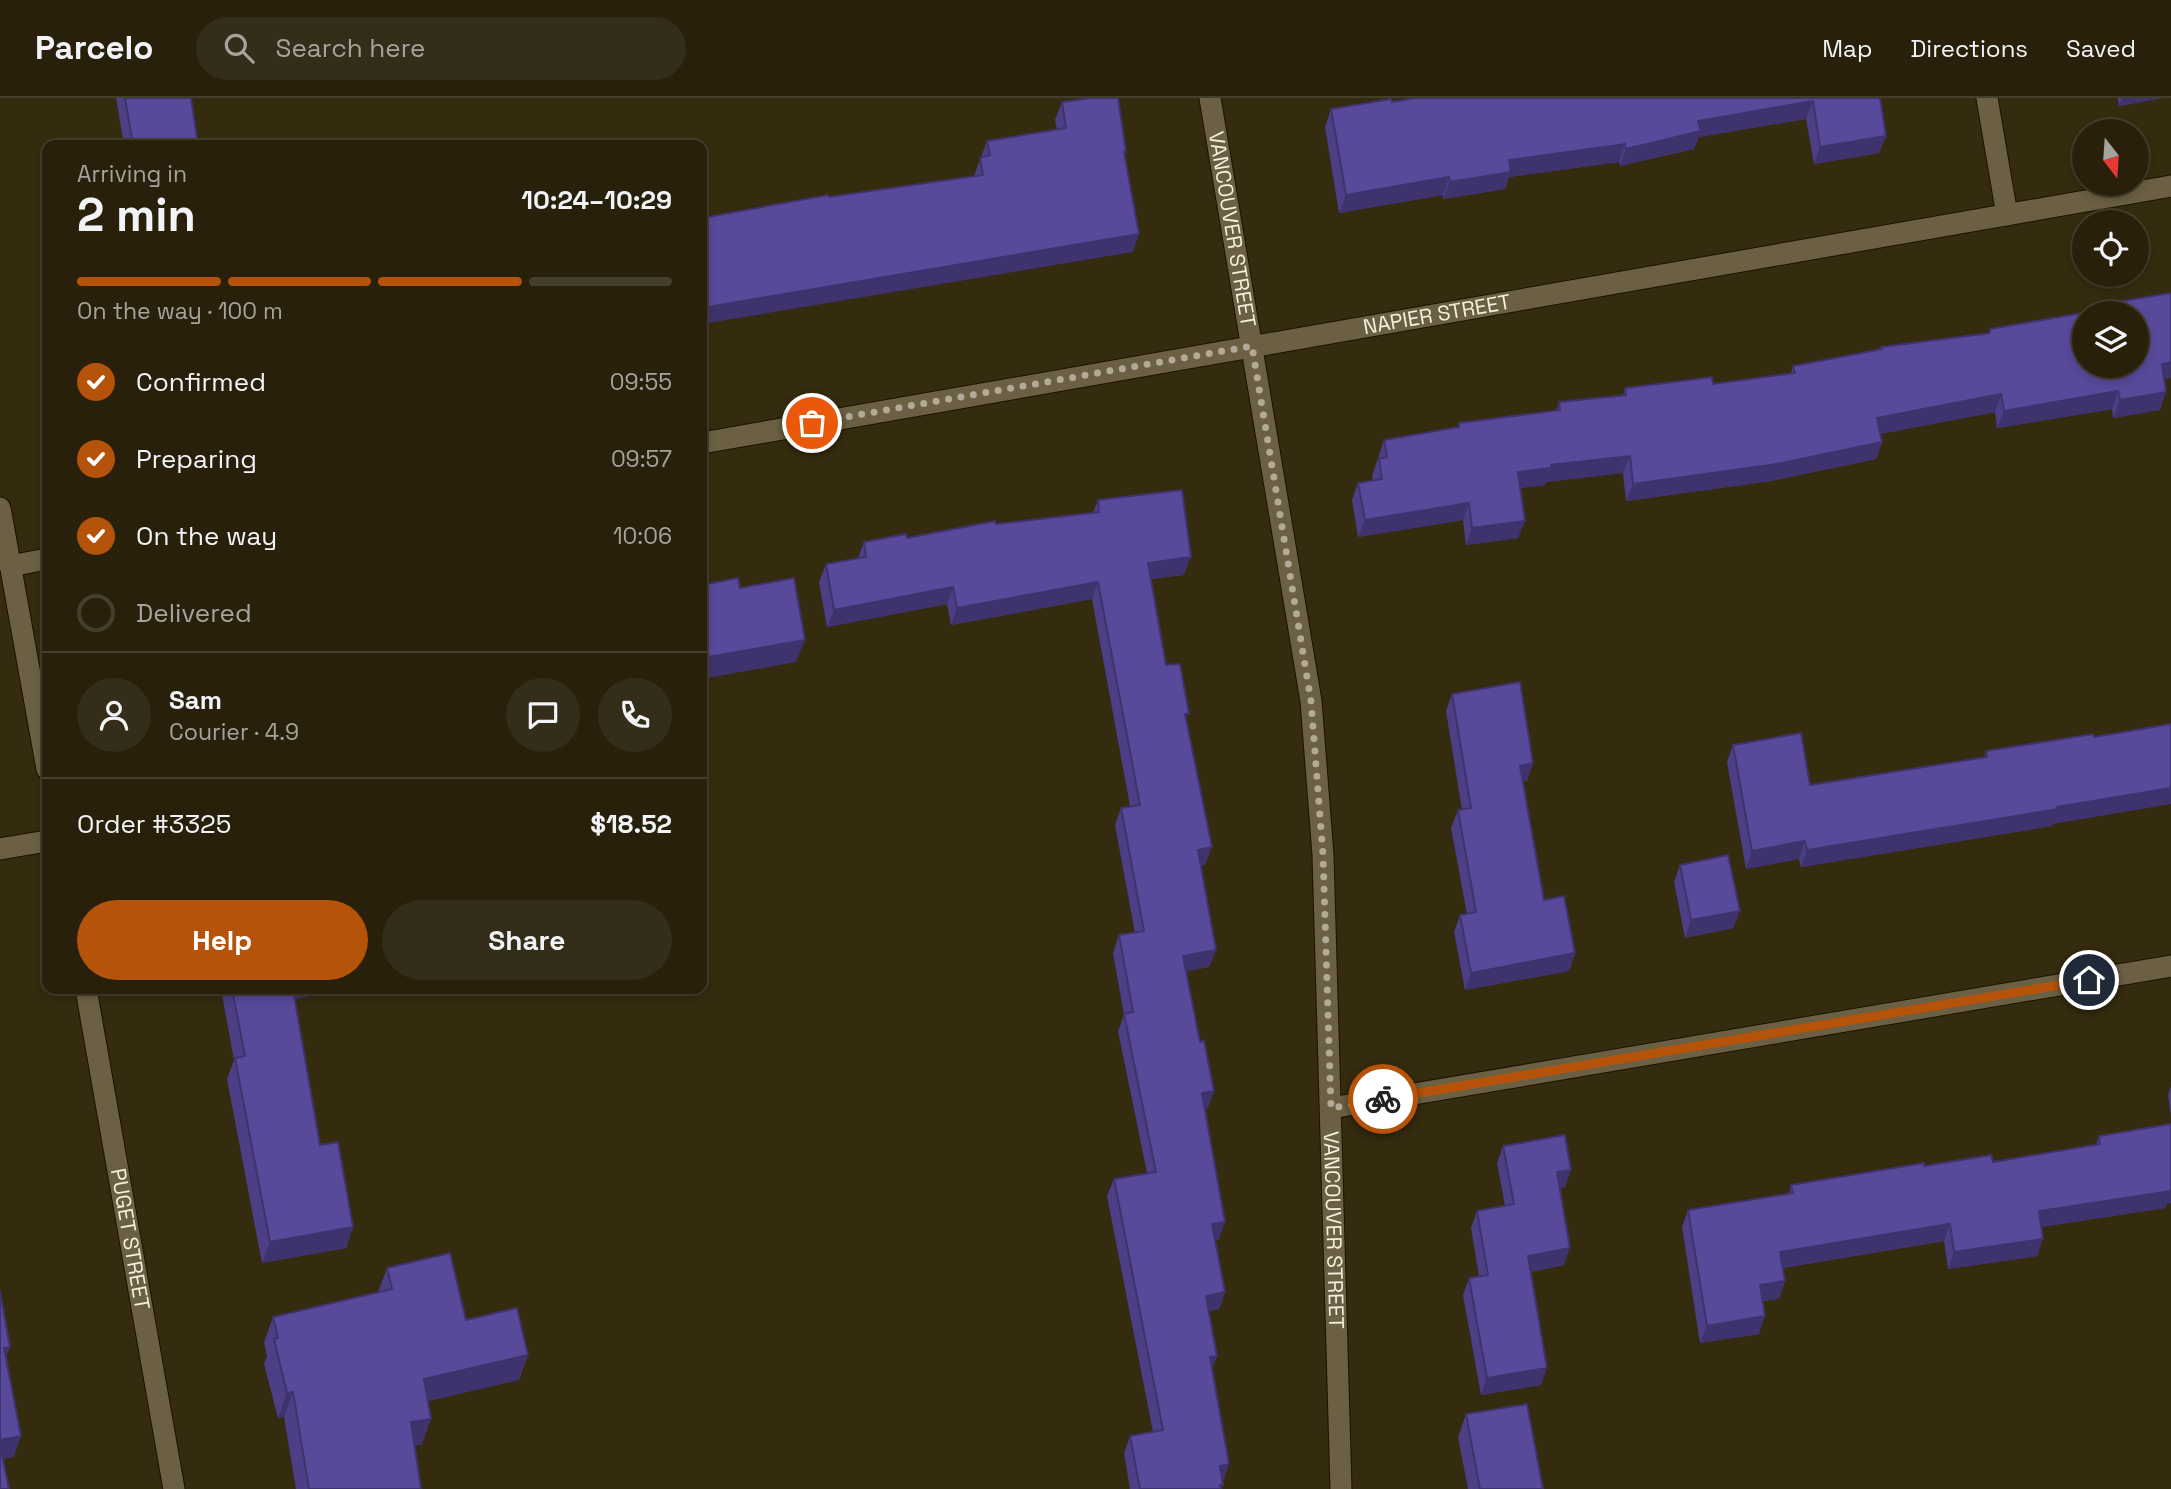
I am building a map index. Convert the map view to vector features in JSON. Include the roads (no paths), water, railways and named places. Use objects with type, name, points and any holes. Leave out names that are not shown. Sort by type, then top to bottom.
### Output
[{"type":"street","name":"VANCOUVER STREET","points":[[1210,98],[1311,701],[1323,855],[1341,1489]]},
{"type":"street","points":[[1987,98],[2007,215]]},
{"type":"street","name":"NAPIER STREET","points":[[707,442],[2171,186]]},
{"type":"street","points":[[0,508],[42,742]]},
{"type":"street","points":[[10,566],[42,560]]},
{"type":"street","points":[[0,849],[42,842]]},
{"type":"street","points":[[1331,1108],[2171,966]]},
{"type":"street","name":"PUGET STREET","points":[[87,994],[174,1489]]}]
